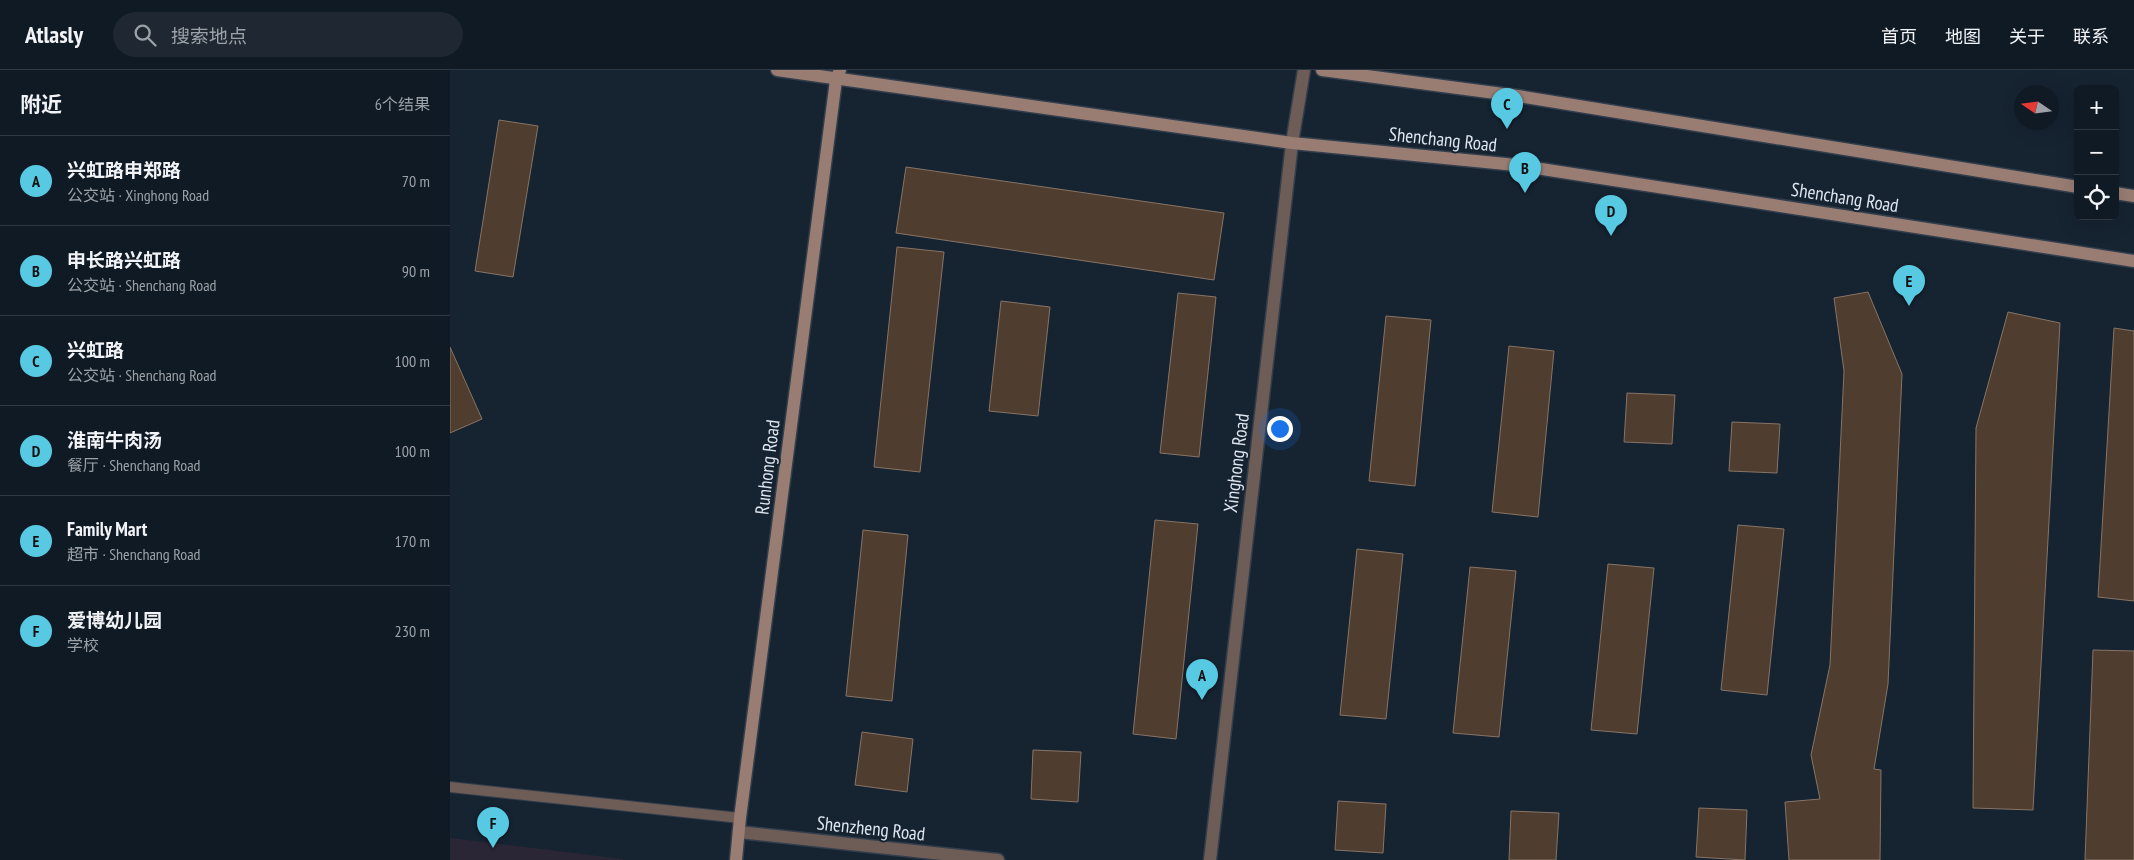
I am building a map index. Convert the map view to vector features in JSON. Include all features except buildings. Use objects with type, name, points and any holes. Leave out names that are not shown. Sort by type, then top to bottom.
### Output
[{"type":"main road","name":"Shenchang Road","points":[[777,70],[837,73],[1292,142],[1516,165],[2134,262]]},
{"type":"main road","points":[[1322,70],[1518,96],[2074,185]]},
{"type":"main road","name":"Runhong Road","points":[[736,860],[837,73]]},
{"type":"main road","points":[[2119,194],[2134,196]]},
{"type":"street","name":"Xinghong Road","points":[[1210,860],[1292,142],[1304,70]]},
{"type":"street","name":"Shenzheng Road","points":[[739,832],[998,860]]},
{"type":"lane","points":[[450,787],[740,818]]},
{"type":"shaded area","points":[[450,838],[623,859],[623,860],[450,860]]},
{"type":"place","name":"兴虹路","points":[[1507,129]]},
{"type":"place","name":"申长路兴虹路","points":[[1525,193]]},
{"type":"place","name":"淮南牛肉汤","points":[[1611,236]]},
{"type":"place","name":"Family Mart","points":[[1909,306]]},
{"type":"place","name":"兴虹路申郑路","points":[[1202,700]]},
{"type":"place","name":"爱博幼儿园","points":[[493,848]]}]
